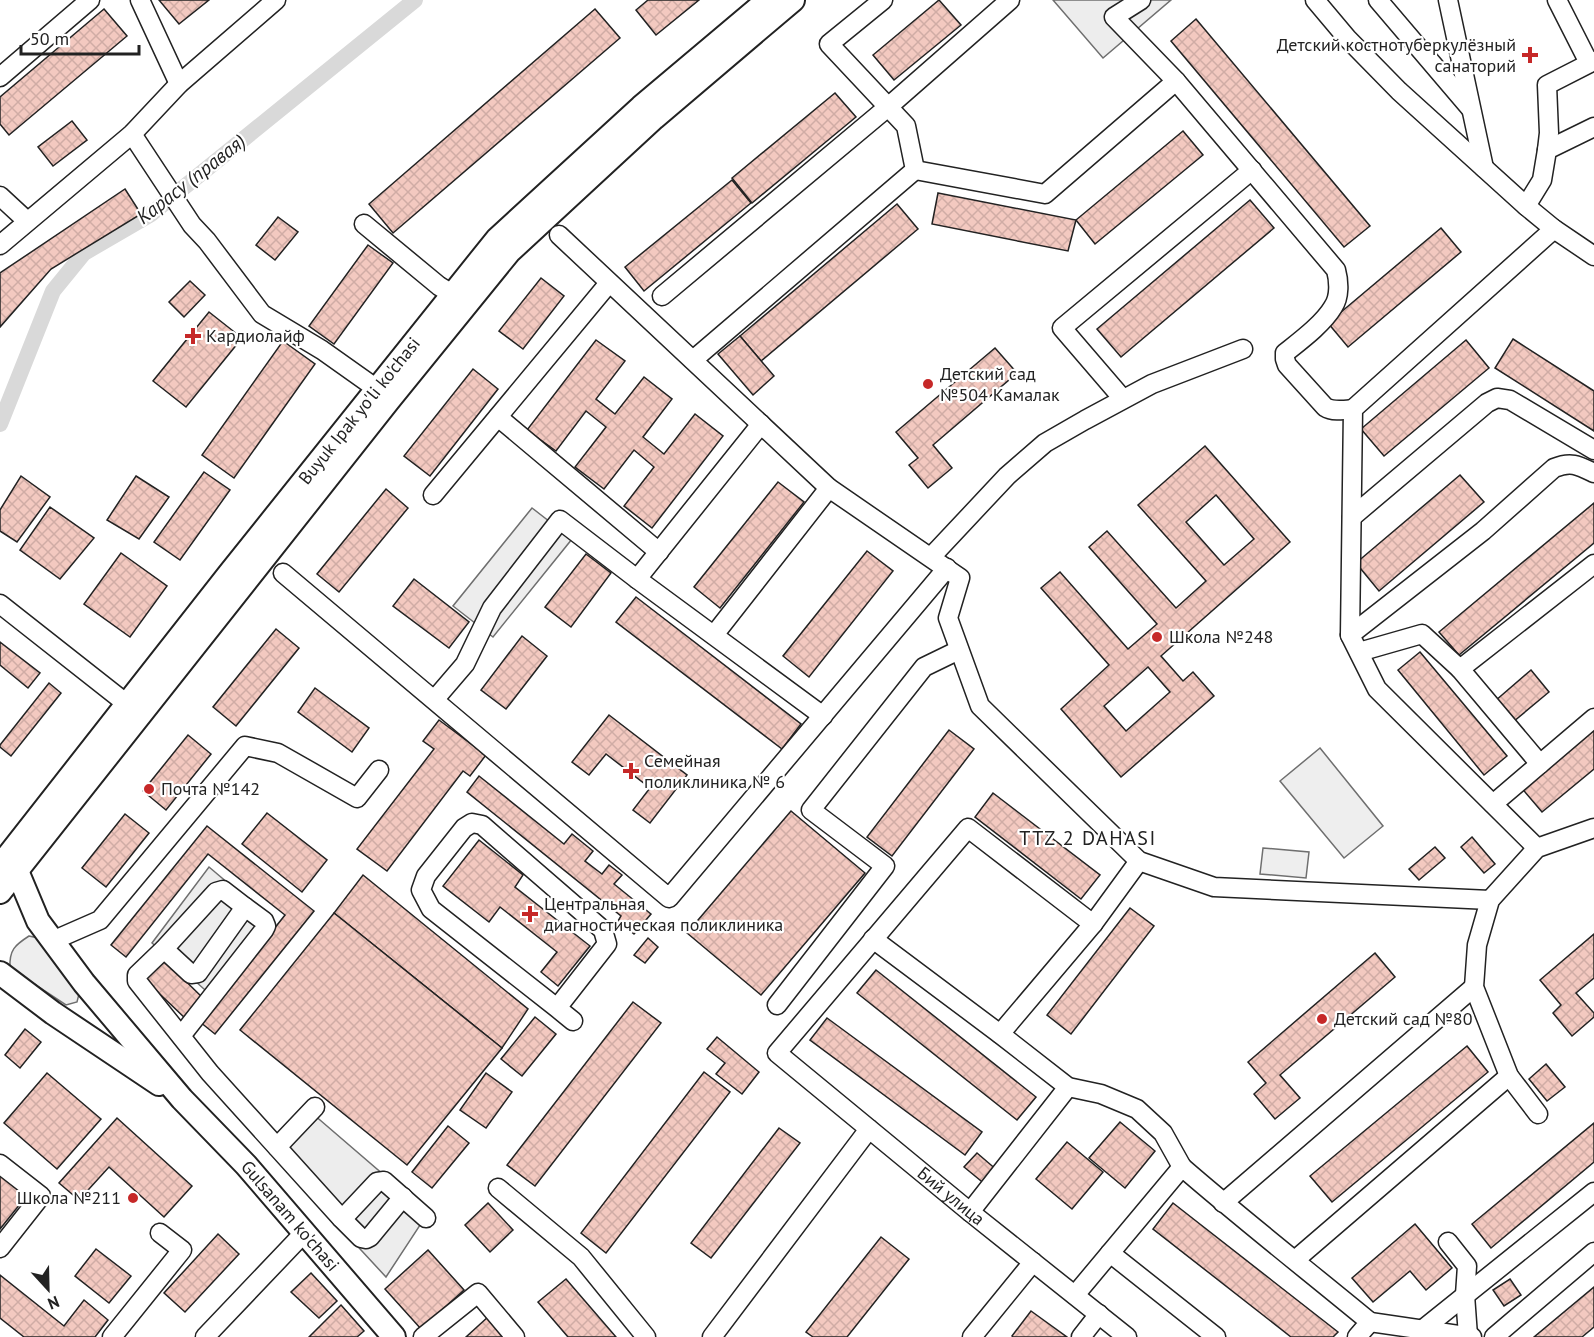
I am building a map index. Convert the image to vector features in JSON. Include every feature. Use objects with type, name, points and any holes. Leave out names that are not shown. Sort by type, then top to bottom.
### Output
[{"type":"main road","name":"Buyuk Ipak yo'li ko'chasi","points":[[133,710],[377,389],[497,239],[641,107],[768,0]]},
{"type":"main road","name":"Buyuk Ipak yo'li ko'chasi","points":[[133,710],[509,252],[654,118],[793,0]]},
{"type":"main road","points":[[0,892],[7,866],[133,710]]},
{"type":"main road","name":"Gulsanam ko'chasi","points":[[7,866],[38,921],[84,983],[182,1099],[246,1165],[394,1337]]},
{"type":"main road","name":"Gulsanam ko'chasi","points":[[0,973],[53,1012],[182,1099]]},
{"type":"street","points":[[0,76],[90,0]]},
{"type":"street","points":[[140,0],[178,84]]},
{"type":"street","points":[[0,245],[132,134],[178,84],[276,0]]},
{"type":"street","points":[[883,0],[829,44],[906,126],[915,170]]},
{"type":"street","points":[[662,296],[888,107],[1010,0]]},
{"type":"street","points":[[1141,0],[1114,17],[1176,81],[1336,270],[1339,279],[1335,305],[1308,334],[1285,353],[1287,365],[1329,410],[1353,410],[1554,229]]},
{"type":"street","points":[[1315,0],[1376,68],[1484,168],[1554,229],[1594,256]]},
{"type":"street","points":[[1378,0],[1472,109]]},
{"type":"street","points":[[1448,0],[1484,168]]},
{"type":"street","points":[[1526,206],[1542,180],[1549,133],[1547,85],[1592,62],[1557,0]]},
{"type":"street","points":[[915,170],[1045,194],[1176,81]]},
{"type":"street","points":[[1547,150],[1594,127]]},
{"type":"street","points":[[132,134],[192,225],[207,241],[262,314],[322,350],[377,389]]},
{"type":"street","points":[[693,360],[915,170]]},
{"type":"street","points":[[1124,399],[1062,328],[1252,170]]},
{"type":"street","points":[[0,196],[27,221]]},
{"type":"street","points":[[364,224],[439,286],[452,294]]},
{"type":"street","points":[[558,235],[829,488],[960,578],[948,618],[980,706],[1139,861],[1214,887],[1490,900]]},
{"type":"street","points":[[433,495],[609,283]]},
{"type":"street","points":[[931,557],[1007,476],[1045,443],[1152,384],[1243,349]]},
{"type":"street","points":[[1352,517],[1487,403],[1497,398],[1510,400],[1594,450]]},
{"type":"street","points":[[1353,410],[1350,635],[1377,688],[1537,848]]},
{"type":"street","points":[[498,417],[659,552]]},
{"type":"street","points":[[637,579],[761,424]]},
{"type":"street","points":[[1350,635],[1483,531],[1554,468],[1565,463],[1579,465],[1594,472]]},
{"type":"street","points":[[714,635],[829,488]]},
{"type":"street","points":[[435,699],[465,664],[492,609],[560,520],[823,716]]},
{"type":"street","points":[[1460,669],[1594,564]]},
{"type":"street","points":[[283,573],[669,898],[947,568]]},
{"type":"street","points":[[0,604],[133,710]]},
{"type":"street","points":[[1359,652],[1422,634],[1460,669],[1540,764]]},
{"type":"street","points":[[777,1005],[885,867],[811,810],[924,667],[959,650]]},
{"type":"street","points":[[1493,804],[1594,718]]},
{"type":"street","points":[[52,941],[100,920],[245,746],[278,753],[357,798],[379,770]]},
{"type":"street","points":[[557,1008],[607,944],[603,930],[482,825],[472,823],[464,828],[426,876],[422,890],[431,909],[573,1021]]},
{"type":"street","points":[[1093,924],[968,828],[873,939],[1068,1088],[1101,1094],[1137,1109],[1163,1133],[1182,1167],[1370,1322],[1470,1337],[1465,1295],[1467,1266],[1448,1242]]},
{"type":"street","points":[[1538,1114],[1509,1076],[1474,987],[1477,945],[1490,900],[1537,848],[1594,828]]},
{"type":"street","points":[[1000,1034],[1093,924],[1139,861]]},
{"type":"street","points":[[181,1036],[266,926],[264,921],[223,890],[216,892],[136,978],[181,1036],[210,1073],[341,1218],[362,1238],[370,1237],[403,1197]]},
{"type":"street","points":[[164,950],[191,974],[198,973],[245,907]]},
{"type":"street","name":"Бий улица","points":[[873,939],[777,1053],[970,1212],[1127,1337]]},
{"type":"street","points":[[1223,1203],[1474,987]]},
{"type":"street","points":[[1295,1260],[1509,1076]]},
{"type":"street","points":[[970,1212],[1068,1088]]},
{"type":"street","points":[[277,1147],[315,1107]]},
{"type":"street","points":[[712,1337],[869,1129]]},
{"type":"street","points":[[0,1164],[41,1196],[0,1248]]},
{"type":"street","points":[[1075,1295],[1182,1167]]},
{"type":"street","points":[[341,1218],[381,1180],[426,1218]]},
{"type":"street","points":[[498,1188],[581,1257],[646,1337]]},
{"type":"street","points":[[1422,1330],[1594,1192]]},
{"type":"street","points":[[112,1337],[182,1250],[160,1233]]},
{"type":"street","points":[[205,1337],[304,1233]]},
{"type":"street","points":[[1110,1252],[1216,1337]]},
{"type":"street","points":[[1494,1337],[1594,1252]]},
{"type":"street","points":[[972,1337],[1032,1262]]},
{"type":"street","points":[[423,1337],[478,1293],[515,1337]]},
{"type":"street","points":[[1082,1337],[1099,1314]]},
{"type":"street","points":[[1357,1337],[1370,1322]]},
{"type":"shaded area","points":[[1053,0],[1171,0],[1103,58]]},
{"type":"shaded area","points":[[532,508],[572,539],[493,637],[453,606]]},
{"type":"shaded area","points":[[1320,748],[1383,826],[1344,858],[1280,781]]},
{"type":"shaded area","points":[[1263,848],[1309,852],[1306,878],[1260,874]]},
{"type":"shaded area","points":[[209,867],[273,921],[213,997],[152,943]]},
{"type":"shaded area","points":[[29,936],[38,938],[79,994],[77,1002],[66,1005],[10,968],[14,949]]},
{"type":"shaded area","points":[[313,1114],[428,1213],[386,1277],[274,1156]]},
{"type":"building","points":[[159,0],[209,0],[179,24]]},
{"type":"building","points":[[648,0],[699,0],[656,35],[636,10]]},
{"type":"building","points":[[939,0],[961,25],[894,80],[873,55]]},
{"type":"building","points":[[104,9],[127,36],[9,135],[0,124],[0,97]]},
{"type":"building","points":[[595,9],[620,38],[393,233],[369,204]]},
{"type":"building","points":[[1196,19],[1370,226],[1344,247],[1171,41]]},
{"type":"building","points":[[835,93],[856,117],[752,203],[732,178]]},
{"type":"building","points":[[72,121],[87,140],[53,166],[38,147]]},
{"type":"building","points":[[1183,131],[1203,155],[1095,244],[1076,220]]},
{"type":"building","points":[[732,180],[751,203],[644,291],[625,267]]},
{"type":"building","points":[[125,189],[141,214],[51,269],[0,327],[0,273]]},
{"type":"building","points":[[938,193],[1076,220],[1068,251],[932,224]]},
{"type":"building","points":[[1250,200],[1274,228],[1121,357],[1097,329]]},
{"type":"building","points":[[897,204],[918,229],[761,361],[740,336]]},
{"type":"building","points":[[278,217],[298,232],[275,260],[256,245]]},
{"type":"building","points":[[1441,228],[1461,252],[1348,347],[1328,323]]},
{"type":"building","points":[[368,245],[393,263],[334,344],[309,326]]},
{"type":"building","points":[[541,278],[564,296],[523,349],[499,331]]},
{"type":"building","points":[[190,281],[205,295],[184,317],[169,302]]},
{"type":"building","points":[[209,312],[242,338],[186,407],[153,381]]},
{"type":"building","points":[[740,336],[774,376],[753,395],[718,354]]},
{"type":"building","points":[[1513,339],[1594,391],[1594,431],[1495,368]]},
{"type":"building","points":[[596,340],[625,361],[596,399],[615,414],[644,377],[672,399],[643,437],[664,454],[695,414],[723,436],[652,528],[624,506],[654,467],[634,450],[604,489],[575,467],[606,427],[586,411],[556,451],[527,430]]},
{"type":"building","points":[[1466,340],[1489,368],[1384,456],[1361,429]]},
{"type":"building","points":[[283,341],[315,364],[234,478],[202,455]]},
{"type":"building","points":[[995,348],[1017,373],[933,445],[952,468],[928,488],[909,465],[918,458],[896,432]]},
{"type":"building","points":[[473,369],[498,389],[430,476],[404,456]]},
{"type":"building","points":[[1205,446],[1290,542],[1161,656],[1183,681],[1193,672],[1214,696],[1121,777],[1061,709],[1109,665],[1041,588],[1060,572],[1128,649],[1157,624],[1089,547],[1107,531],[1176,608],[1206,581],[1138,505]],"holes":[[[1216,495],[1254,539],[1224,565],[1186,522]],[[1148,667],[1170,692],[1126,731],[1104,706]]]},
{"type":"building","points":[[204,472],[230,490],[180,560],[154,542]]},
{"type":"building","points":[[1460,475],[1484,502],[1379,591],[1356,563]]},
{"type":"building","points":[[21,476],[50,497],[17,542],[0,531],[0,510]]},
{"type":"building","points":[[136,476],[169,497],[139,539],[107,520]]},
{"type":"building","points":[[778,482],[804,502],[720,608],[694,587]]},
{"type":"building","points":[[386,489],[408,508],[339,592],[317,574]]},
{"type":"building","points":[[1594,503],[1594,543],[1459,655],[1439,632]]},
{"type":"building","points":[[50,507],[94,538],[60,579],[20,550]]},
{"type":"building","points":[[867,551],[893,571],[809,677],[783,656]]},
{"type":"building","points":[[121,553],[167,586],[130,637],[84,604]]},
{"type":"building","points":[[586,554],[611,573],[571,627],[545,607]]},
{"type":"building","points":[[414,579],[469,622],[449,648],[393,606]]},
{"type":"building","points":[[636,597],[801,724],[782,749],[616,622]]},
{"type":"building","points":[[276,629],[299,648],[236,726],[213,707]]},
{"type":"building","points":[[522,636],[547,656],[506,709],[481,690]]},
{"type":"building","points":[[0,642],[40,673],[28,688],[0,665]]},
{"type":"building","points":[[1420,652],[1507,756],[1484,775],[1398,670]]},
{"type":"building","points":[[1531,670],[1549,692],[1513,722],[1495,701]]},
{"type":"building","points":[[49,683],[61,693],[11,756],[0,745]]},
{"type":"building","points":[[315,688],[369,728],[352,752],[298,712]]},
{"type":"building","points":[[609,715],[687,775],[650,823],[633,810],[650,788],[606,754],[589,775],[572,762]]},
{"type":"building","points":[[439,720],[486,755],[470,776],[463,771],[387,871],[357,849],[434,749],[423,741]]},
{"type":"building","points":[[1594,723],[1594,769],[1542,812],[1519,785]]},
{"type":"building","points":[[949,730],[974,749],[892,856],[867,837]]},
{"type":"building","points":[[188,735],[211,754],[166,810],[143,791]]},
{"type":"building","points":[[479,776],[564,844],[572,834],[593,851],[585,861],[602,874],[609,865],[622,875],[614,884],[651,914],[634,934],[618,921],[621,916],[467,792]]},
{"type":"building","points":[[993,793],[1100,875],[1081,899],[975,817]]},
{"type":"building","points":[[791,811],[865,873],[761,995],[687,933]]},
{"type":"building","points":[[267,813],[327,860],[302,892],[242,844]]},
{"type":"building","points":[[125,814],[149,833],[106,887],[82,868]]},
{"type":"building","points":[[207,826],[314,911],[215,1034],[200,1022],[285,915],[208,854],[126,957],[111,945]]},
{"type":"building","points":[[1472,837],[1495,864],[1484,873],[1461,847]]},
{"type":"building","name":"Центральная диагностическая поликлиника","points":[[479,840],[523,875],[515,887],[590,946],[558,986],[541,972],[557,952],[500,907],[489,922],[443,886]]},
{"type":"building","points":[[1435,847],[1445,858],[1419,880],[1409,869]]},
{"type":"building","points":[[363,875],[528,1009],[502,1048],[334,913]]},
{"type":"building","points":[[1130,908],[1154,926],[1071,1034],[1047,1015]]},
{"type":"building","points":[[334,913],[502,1048],[407,1165],[240,1030]]},
{"type":"building","points":[[1594,934],[1594,978],[1576,993],[1594,1013],[1594,1017],[1572,1036],[1553,1013],[1561,1005],[1540,980]]},
{"type":"building","points":[[648,938],[658,947],[645,963],[634,955]]},
{"type":"building","name":"Детский сад №80","points":[[1375,953],[1395,977],[1280,1075],[1300,1098],[1275,1119],[1254,1094],[1266,1083],[1248,1062]]},
{"type":"building","points":[[161,957],[206,1001],[187,1020],[142,977]]},
{"type":"building","points":[[876,970],[1036,1097],[1017,1120],[857,993]]},
{"type":"building","points":[[633,1002],[661,1023],[535,1186],[507,1165]]},
{"type":"building","points":[[535,1017],[556,1034],[522,1076],[501,1059]]},
{"type":"building","points":[[827,1018],[982,1132],[965,1155],[810,1040]]},
{"type":"building","points":[[25,1029],[41,1042],[20,1068],[5,1055]]},
{"type":"building","points":[[717,1037],[759,1072],[742,1094],[716,1074],[725,1063],[707,1049]]},
{"type":"building","points":[[1467,1046],[1488,1072],[1332,1202],[1310,1176]]},
{"type":"building","points":[[1546,1064],[1565,1087],[1547,1101],[1529,1079]]},
{"type":"building","points":[[704,1072],[730,1092],[606,1253],[581,1233]]},
{"type":"building","points":[[47,1073],[101,1119],[57,1169],[4,1123]]},
{"type":"building","points":[[486,1073],[512,1092],[486,1128],[460,1110]]},
{"type":"building","points":[[117,1118],[192,1186],[164,1217],[109,1167],[79,1200],[59,1183]]},
{"type":"building","points":[[1120,1122],[1155,1151],[1125,1188],[1089,1158]]},
{"type":"building","points":[[1594,1123],[1594,1162],[1491,1248],[1472,1224]]},
{"type":"building","points":[[448,1126],[469,1143],[432,1188],[412,1172]]},
{"type":"building","points":[[779,1128],[800,1143],[711,1258],[691,1243]]},
{"type":"building","points":[[1067,1142],[1103,1172],[1072,1209],[1036,1179]]},
{"type":"building","points":[[977,1153],[998,1171],[986,1185],[964,1167]]},
{"type":"building","points":[[0,1175],[29,1193],[0,1229]]},
{"type":"building","points":[[488,1203],[513,1230],[490,1252],[465,1225]]},
{"type":"building","points":[[1173,1203],[1338,1332],[1333,1337],[1291,1337],[1153,1229]]},
{"type":"building","points":[[1415,1224],[1452,1268],[1426,1290],[1410,1271],[1373,1302],[1352,1278]]},
{"type":"building","points":[[218,1234],[239,1254],[185,1312],[164,1293]]},
{"type":"building","points":[[881,1237],[909,1259],[847,1337],[813,1337],[806,1332]]},
{"type":"building","points":[[96,1249],[131,1276],[109,1303],[75,1276]]},
{"type":"building","points":[[428,1250],[464,1290],[421,1329],[385,1289]]},
{"type":"building","points":[[311,1273],[337,1301],[319,1318],[291,1292]]},
{"type":"building","points":[[0,1275],[64,1326],[84,1300],[108,1320],[95,1337],[24,1337],[0,1318]]},
{"type":"building","points":[[566,1279],[616,1337],[568,1337],[538,1302]]},
{"type":"building","points":[[1510,1279],[1521,1295],[1504,1306],[1493,1290]]},
{"type":"building","points":[[1594,1287],[1594,1327],[1582,1337],[1534,1337]]},
{"type":"building","points":[[341,1305],[364,1331],[357,1337],[309,1337]]},
{"type":"building","points":[[1031,1311],[1067,1337],[1013,1337]]},
{"type":"building","points":[[489,1316],[509,1337],[466,1337]]},
{"type":"waterway","name":"Карасу (правая)","points":[[0,424],[53,291],[84,253],[151,214],[415,0]]},
{"type":"place","name":"Детский костнотуберкулёзный санаторий","points":[[1530,55]]},
{"type":"place","name":"Кардиолайф","points":[[193,336]]},
{"type":"place","name":"Детский сад №504 Камалак","points":[[928,384]]},
{"type":"place","name":"Школа №248","points":[[1157,637]]},
{"type":"place","name":"Семейная поликлиника № 6","points":[[631,771]]},
{"type":"place","name":"Почта №142","points":[[149,789]]},
{"type":"place","name":"Центральная диагностическая поликлиника","points":[[530,914]]},
{"type":"place","name":"Детский сад №80","points":[[1322,1019]]},
{"type":"place","name":"Школа №211","points":[[133,1198]]},
{"type":"district","name":"TTZ 2 DAHASI","points":[[1088,838]]}]
